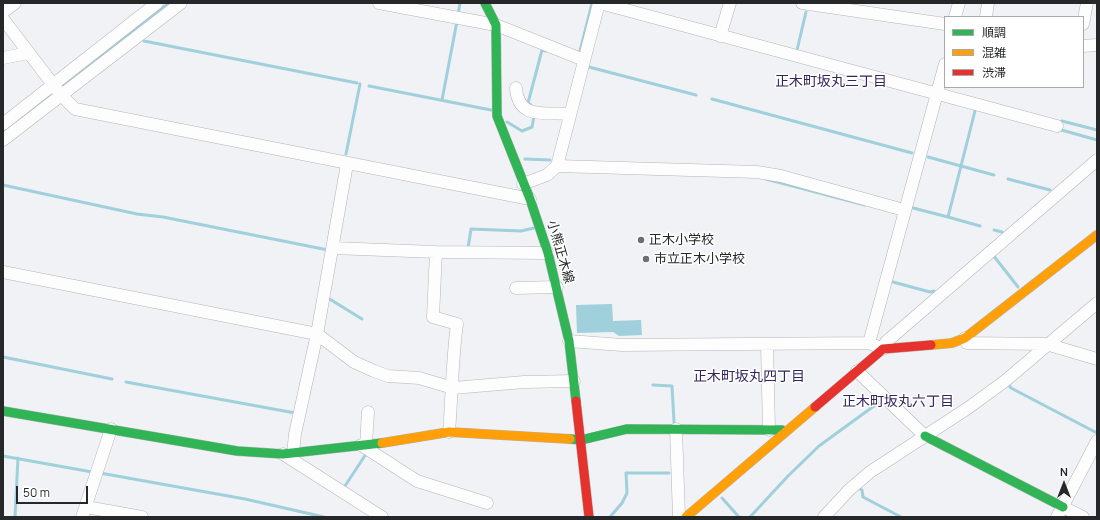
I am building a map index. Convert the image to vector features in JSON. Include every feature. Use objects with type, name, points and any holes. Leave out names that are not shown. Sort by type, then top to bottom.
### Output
[{"type":"street","points":[[3,12],[15,3]]},
{"type":"street","points":[[3,124],[157,3]]},
{"type":"street","points":[[3,140],[181,3]]},
{"type":"street","points":[[379,3],[496,25],[584,60]]},
{"type":"street","name":"小熊正木線","points":[[485,3],[496,25],[497,116],[530,199],[548,253],[570,341],[589,517]]},
{"type":"street","points":[[523,184],[547,175],[557,166],[600,3],[1057,126]]},
{"type":"street","points":[[720,36],[730,3]]},
{"type":"street","points":[[802,3],[873,8],[944,24]]},
{"type":"street","points":[[955,16],[959,3]]},
{"type":"street","points":[[986,16],[988,3]]},
{"type":"street","points":[[1084,19],[1087,3]]},
{"type":"street","points":[[3,19],[9,34],[28,53],[61,95],[75,109],[530,199]]},
{"type":"street","points":[[1084,46],[1097,45]]},
{"type":"street","points":[[3,58],[28,53]]},
{"type":"street","points":[[869,343],[944,68]]},
{"type":"street","points":[[516,88],[518,103],[524,108],[537,113],[570,114]]},
{"type":"street","points":[[686,517],[857,371],[883,348],[886,342],[1097,160]]},
{"type":"street","points":[[288,454],[295,434],[317,334],[347,164]]},
{"type":"street","points":[[557,166],[757,172],[781,176],[904,210]]},
{"type":"street","points":[[570,341],[622,345],[869,343],[883,348],[952,343],[965,338],[1097,235]]},
{"type":"street","points":[[333,248],[436,252],[548,253]]},
{"type":"street","points":[[436,252],[433,318],[457,324],[452,364],[453,388],[448,432]]},
{"type":"street","points":[[3,272],[317,334],[354,362],[388,376],[419,378],[453,388],[524,382],[574,381]]},
{"type":"street","points":[[516,288],[557,287]]},
{"type":"street","points":[[824,517],[849,490],[870,472],[968,408],[1005,380],[1046,344],[1097,303]]},
{"type":"street","points":[[965,338],[967,343],[1046,344],[1097,359]]},
{"type":"street","points":[[767,345],[769,430]]},
{"type":"street","points":[[857,371],[925,436],[1060,512],[1083,517]]},
{"type":"street","points":[[3,411],[238,451],[288,454],[396,442],[431,434],[448,432],[581,440],[627,429],[769,430],[785,432]]},
{"type":"street","points":[[364,445],[368,412]]},
{"type":"street","points":[[111,429],[84,512],[142,517]]},
{"type":"street","points":[[676,429],[679,517]]},
{"type":"street","points":[[1060,512],[1097,442]]},
{"type":"street","points":[[364,445],[417,481],[487,504]]},
{"type":"street","points":[[288,454],[382,517]]},
{"type":"water","points":[[612,304],[613,321],[641,320],[642,335],[619,336],[613,332],[577,333],[576,305]]},
{"type":"waterway","points":[[60,87],[169,3]]},
{"type":"waterway","points":[[458,15],[460,3]]},
{"type":"waterway","points":[[580,51],[592,3]]},
{"type":"waterway","points":[[797,50],[806,12]]},
{"type":"waterway","points":[[442,100],[457,21]]},
{"type":"waterway","points":[[144,41],[357,83]]},
{"type":"waterway","points":[[531,105],[528,103],[542,50],[546,51]]},
{"type":"waterway","points":[[589,67],[696,95]]},
{"type":"waterway","points":[[346,154],[360,84]]},
{"type":"waterway","points":[[369,86],[491,110]]},
{"type":"waterway","points":[[3,132],[49,96]]},
{"type":"waterway","points":[[712,99],[912,153]]},
{"type":"waterway","points":[[913,208],[948,217],[976,107]]},
{"type":"waterway","points":[[507,122],[522,131],[532,127],[534,116]]},
{"type":"waterway","points":[[1062,121],[1097,130]]},
{"type":"waterway","points":[[1058,129],[1097,140]]},
{"type":"waterway","points":[[928,157],[994,175]]},
{"type":"waterway","points":[[525,159],[550,160]]},
{"type":"waterway","points":[[766,179],[865,205]]},
{"type":"waterway","points":[[1008,179],[1050,190]]},
{"type":"waterway","points":[[3,185],[137,214],[163,217],[328,250]]},
{"type":"waterway","points":[[948,217],[980,226]]},
{"type":"waterway","points":[[468,248],[471,229],[521,231],[534,228]]},
{"type":"waterway","points":[[994,230],[1002,232]]},
{"type":"waterway","points":[[993,255],[1018,287]]},
{"type":"waterway","points":[[893,282],[930,292],[934,291]]},
{"type":"waterway","points":[[328,298],[362,319]]},
{"type":"waterway","points":[[3,357],[112,379]]},
{"type":"waterway","points":[[126,382],[295,413]]},
{"type":"waterway","points":[[1008,384],[1011,388],[1097,433]]},
{"type":"waterway","points":[[653,385],[672,386],[674,422]]},
{"type":"waterway","points":[[750,517],[788,476],[819,446],[878,403]]},
{"type":"waterway","points":[[343,489],[366,454]]},
{"type":"waterway","points":[[3,456],[92,472]]},
{"type":"waterway","points":[[15,517],[18,458]]},
{"type":"waterway","points":[[100,473],[245,499],[324,517]]},
{"type":"waterway","points":[[610,517],[622,503],[627,493],[626,473],[669,473]]},
{"type":"waterway","points":[[858,488],[862,490],[863,497],[901,517]]},
{"type":"waterway","points":[[722,498],[739,517]]},
{"type":"traffic: fast","points":[[485,3],[496,25],[497,116],[530,199],[548,253],[569,341],[576,401]]},
{"type":"traffic: fast","points":[[3,411],[237,451],[283,454],[382,443]]},
{"type":"traffic: fast","points":[[570,439],[581,440],[627,429],[782,430],[785,432]]},
{"type":"traffic: fast","points":[[925,436],[1063,507]]},
{"type":"traffic: slow","points":[[931,345],[952,343],[965,338],[1097,235]]},
{"type":"traffic: slow","points":[[686,517],[815,407]]},
{"type":"traffic: slow","points":[[382,443],[449,432],[570,439]]},
{"type":"traffic: jam","points":[[815,407],[883,349],[931,345]]},
{"type":"traffic: jam","points":[[576,401],[589,517]]},
{"type":"place","name":"正木小学校","points":[[641,240]]},
{"type":"place","name":"市立正木小学校","points":[[646,259]]},
{"type":"district","name":"正木町坂丸三丁目","points":[[831,82]]},
{"type":"district","name":"正木町坂丸四丁目","points":[[749,377]]},
{"type":"district","name":"正木町坂丸六丁目","points":[[898,402]]}]
